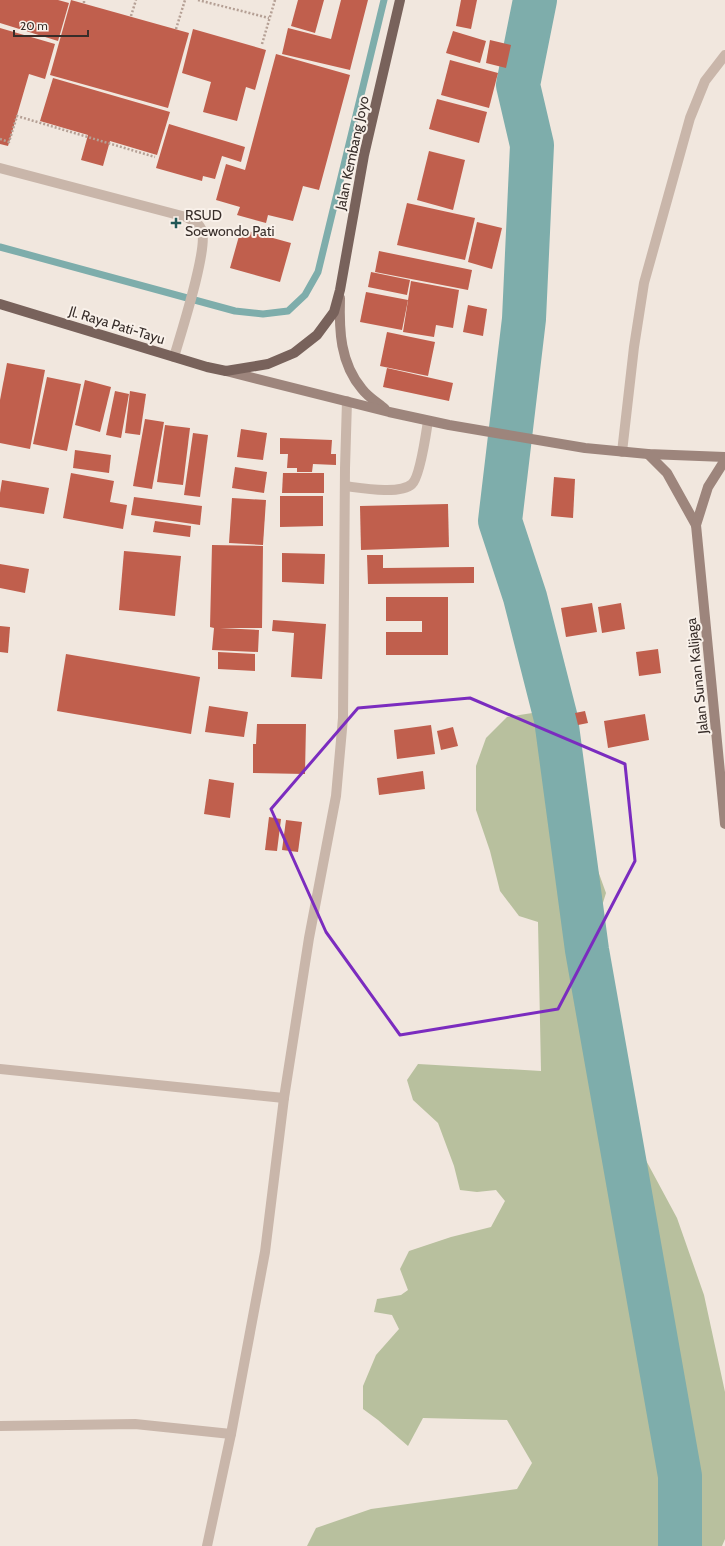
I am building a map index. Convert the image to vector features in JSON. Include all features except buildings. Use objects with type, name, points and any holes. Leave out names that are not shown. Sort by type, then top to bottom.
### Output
[{"type":"main road","name":"Jalan Kembang Joyo","points":[[226,371],[268,364],[294,353],[318,336],[334,312],[340,290],[364,155],[400,0]]},
{"type":"main road","points":[[340,290],[339,328],[341,344],[353,378],[363,390],[389,412]]},
{"type":"main road","name":"Jl. Raya Pati-Tayu","points":[[0,304],[174,357],[226,371]]},
{"type":"main road","points":[[226,371],[347,402],[448,425],[585,448],[725,459]]},
{"type":"main road","name":"Jalan Sunan Kalijaga","points":[[648,454],[667,473],[696,525]]},
{"type":"main road","name":"Jalan Sunan Kalijaga","points":[[725,459],[708,487],[696,525],[725,824]]},
{"type":"street","points":[[622,452],[634,347],[644,283],[690,118],[705,81],[725,55]]},
{"type":"street","points":[[0,168],[186,217],[198,224],[203,235],[203,244],[195,281],[174,357]]},
{"type":"street","points":[[207,1546],[231,1434],[265,1252],[284,1098],[309,938],[336,796],[343,718],[347,402]]},
{"type":"street","points":[[345,486],[394,490],[405,488],[413,484],[418,473],[428,421]]},
{"type":"street","points":[[0,1069],[284,1098]]},
{"type":"street","points":[[0,1426],[135,1424],[231,1434]]},
{"type":"path","points":[[131,16],[136,0]]},
{"type":"path","points":[[176,29],[185,0]]},
{"type":"path","points":[[198,0],[269,18]]},
{"type":"path","points":[[262,44],[275,0]]},
{"type":"path","points":[[0,139],[9,142],[17,116],[155,157]]},
{"type":"highlighted area","points":[[470,698],[625,764],[635,861],[558,1009],[400,1035],[326,932],[271,809],[358,708]]},
{"type":"green space","points":[[562,706],[589,846],[606,893],[580,977],[592,1060],[677,1218],[704,1295],[725,1392],[725,1539],[722,1546],[307,1546],[316,1528],[371,1509],[517,1489],[532,1463],[507,1420],[423,1418],[408,1446],[363,1409],[363,1386],[376,1355],[399,1329],[392,1315],[374,1312],[377,1299],[401,1295],[408,1290],[400,1269],[409,1251],[451,1237],[491,1227],[505,1201],[496,1190],[477,1192],[460,1190],[454,1166],[438,1123],[413,1100],[407,1080],[418,1064],[541,1071],[538,922],[519,916],[500,891],[490,851],[476,810],[476,766],[486,738],[507,717],[539,712]]},
{"type":"waterway","points":[[0,247],[235,311],[263,314],[288,311],[305,295],[318,272],[384,0]]},
{"type":"waterway","points":[[535,0],[518,85],[532,145],[524,319],[500,521],[525,597],[556,719],[587,950],[680,1476],[680,1546]]},
{"type":"place","name":"RSUD Soewondo Pati","points":[[176,223]]}]
